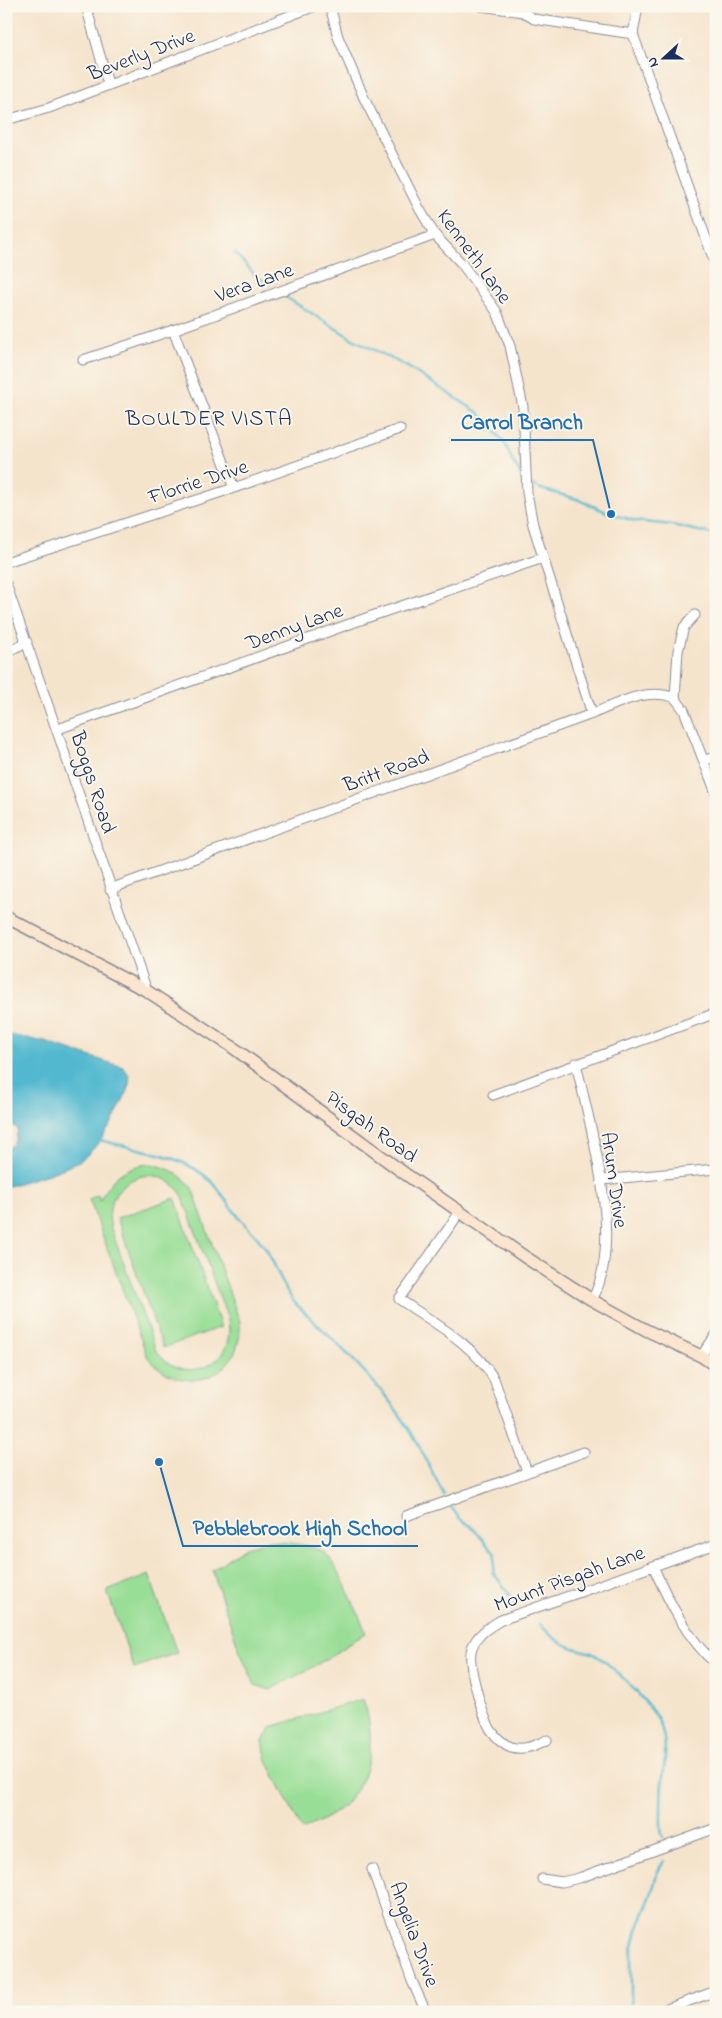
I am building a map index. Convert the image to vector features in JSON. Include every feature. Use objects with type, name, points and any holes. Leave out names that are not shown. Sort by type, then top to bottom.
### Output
[{"type":"street","points":[[86,6],[108,84]]},
{"type":"street","name":"Beverly Drive","points":[[6,120],[49,108],[315,6]]},
{"type":"street","name":"Kenneth Lane","points":[[330,6],[338,38],[364,98],[418,208],[435,235],[462,264],[489,300],[497,312],[510,346],[523,407],[526,493],[542,558],[592,714]]},
{"type":"street","points":[[481,6],[523,12],[534,19],[634,34]]},
{"type":"street","points":[[638,6],[634,34],[716,266]]},
{"type":"street","name":"Vera Lane","points":[[83,360],[174,330],[435,235]]},
{"type":"street","points":[[174,330],[234,488]]},
{"type":"street","name":"Florrie Drive","points":[[6,562],[234,488],[400,429]]},
{"type":"street","name":"Denny Lane","points":[[58,729],[369,617],[542,558]]},
{"type":"street","name":"Boggs Road","points":[[6,584],[58,729],[110,889],[147,991]]},
{"type":"street","points":[[695,615],[684,627],[678,651],[675,698],[684,710],[716,793]]},
{"type":"street","points":[[6,652],[27,642]]},
{"type":"street","name":"Britt Road","points":[[110,889],[592,714],[638,695],[663,693],[675,698]]},
{"type":"street","points":[[704,760],[716,757]]},
{"type":"street","name":"Pisgah Road","points":[[6,918],[147,991],[231,1046],[404,1173],[532,1262],[592,1300],[646,1330],[701,1356],[716,1366]]},
{"type":"street","points":[[493,1095],[716,1013]]},
{"type":"street","name":"Arum Drive","points":[[576,1063],[602,1180],[607,1246],[605,1269],[592,1300]]},
{"type":"street","points":[[602,1180],[716,1169]]},
{"type":"street","points":[[460,1212],[399,1299],[469,1348],[482,1362],[494,1379],[528,1472]]},
{"type":"street","points":[[701,1356],[716,1335]]},
{"type":"street","points":[[406,1516],[584,1452]]},
{"type":"street","name":"Mount Pisgah Lane","points":[[547,1740],[525,1749],[510,1747],[497,1738],[490,1727],[472,1676],[470,1650],[476,1640],[487,1628],[502,1620],[716,1544]]},
{"type":"street","points":[[653,1566],[667,1597],[686,1627],[706,1655],[716,1664]]},
{"type":"street","points":[[542,1879],[562,1882],[579,1878],[716,1828]]},
{"type":"street","name":"Angelia Drive","points":[[372,1869],[412,1981],[426,2012]]},
{"type":"street","points":[[658,2012],[716,1991]]},
{"type":"green space","points":[[150,1164],[168,1169],[179,1175],[192,1188],[240,1322],[239,1341],[232,1357],[221,1369],[208,1377],[192,1380],[176,1378],[161,1370],[147,1356],[89,1199],[98,1195],[100,1201],[113,1180],[133,1167]],"holes":[[[150,1175],[172,1184],[182,1195],[227,1317],[229,1334],[225,1347],[218,1358],[207,1366],[195,1369],[181,1368],[168,1362],[156,1351],[111,1229],[110,1209],[117,1192],[131,1180]]]},
{"type":"green space","points":[[175,1198],[221,1327],[163,1348],[117,1218]]},
{"type":"green space","points":[[269,1541],[306,1546],[326,1554],[342,1579],[366,1633],[315,1666],[270,1690],[255,1685],[240,1652],[212,1570],[245,1547]]},
{"type":"green space","points":[[149,1575],[177,1653],[134,1668],[107,1591]]},
{"type":"green space","points":[[363,1699],[367,1712],[370,1740],[366,1768],[361,1781],[345,1804],[325,1819],[302,1830],[267,1761],[263,1741],[271,1727]]},
{"type":"water","points":[[6,1034],[45,1042],[123,1067],[128,1074],[130,1082],[113,1122],[98,1144],[86,1156],[70,1166],[6,1187],[6,1152],[15,1141],[18,1130],[6,1117]]},
{"type":"waterway","points":[[235,253],[257,277],[270,284]]},
{"type":"waterway","points":[[284,296],[351,338],[406,366],[479,413],[504,442],[521,474]]},
{"type":"waterway","points":[[533,485],[635,521],[672,525],[716,535]]},
{"type":"waterway","points":[[100,1140],[172,1158],[199,1172],[214,1184],[266,1249],[295,1303],[361,1368],[386,1396],[416,1441],[444,1495]]},
{"type":"waterway","points":[[451,1507],[460,1519],[471,1526],[495,1554],[493,1573],[511,1598]]},
{"type":"waterway","points":[[540,1624],[552,1636],[566,1645],[592,1653],[609,1665],[640,1696],[656,1716],[663,1732],[665,1747],[661,1799],[661,1832],[663,1837]]},
{"type":"waterway","points":[[631,2003],[631,1954],[637,1930],[658,1871],[664,1861]]},
{"type":"place","name":"Carrol Branch","points":[[611,514]]},
{"type":"place","name":"Pebblebrook High School","points":[[159,1462]]},
{"type":"district","name":"BOULDER VISTA","points":[[209,417]]}]
